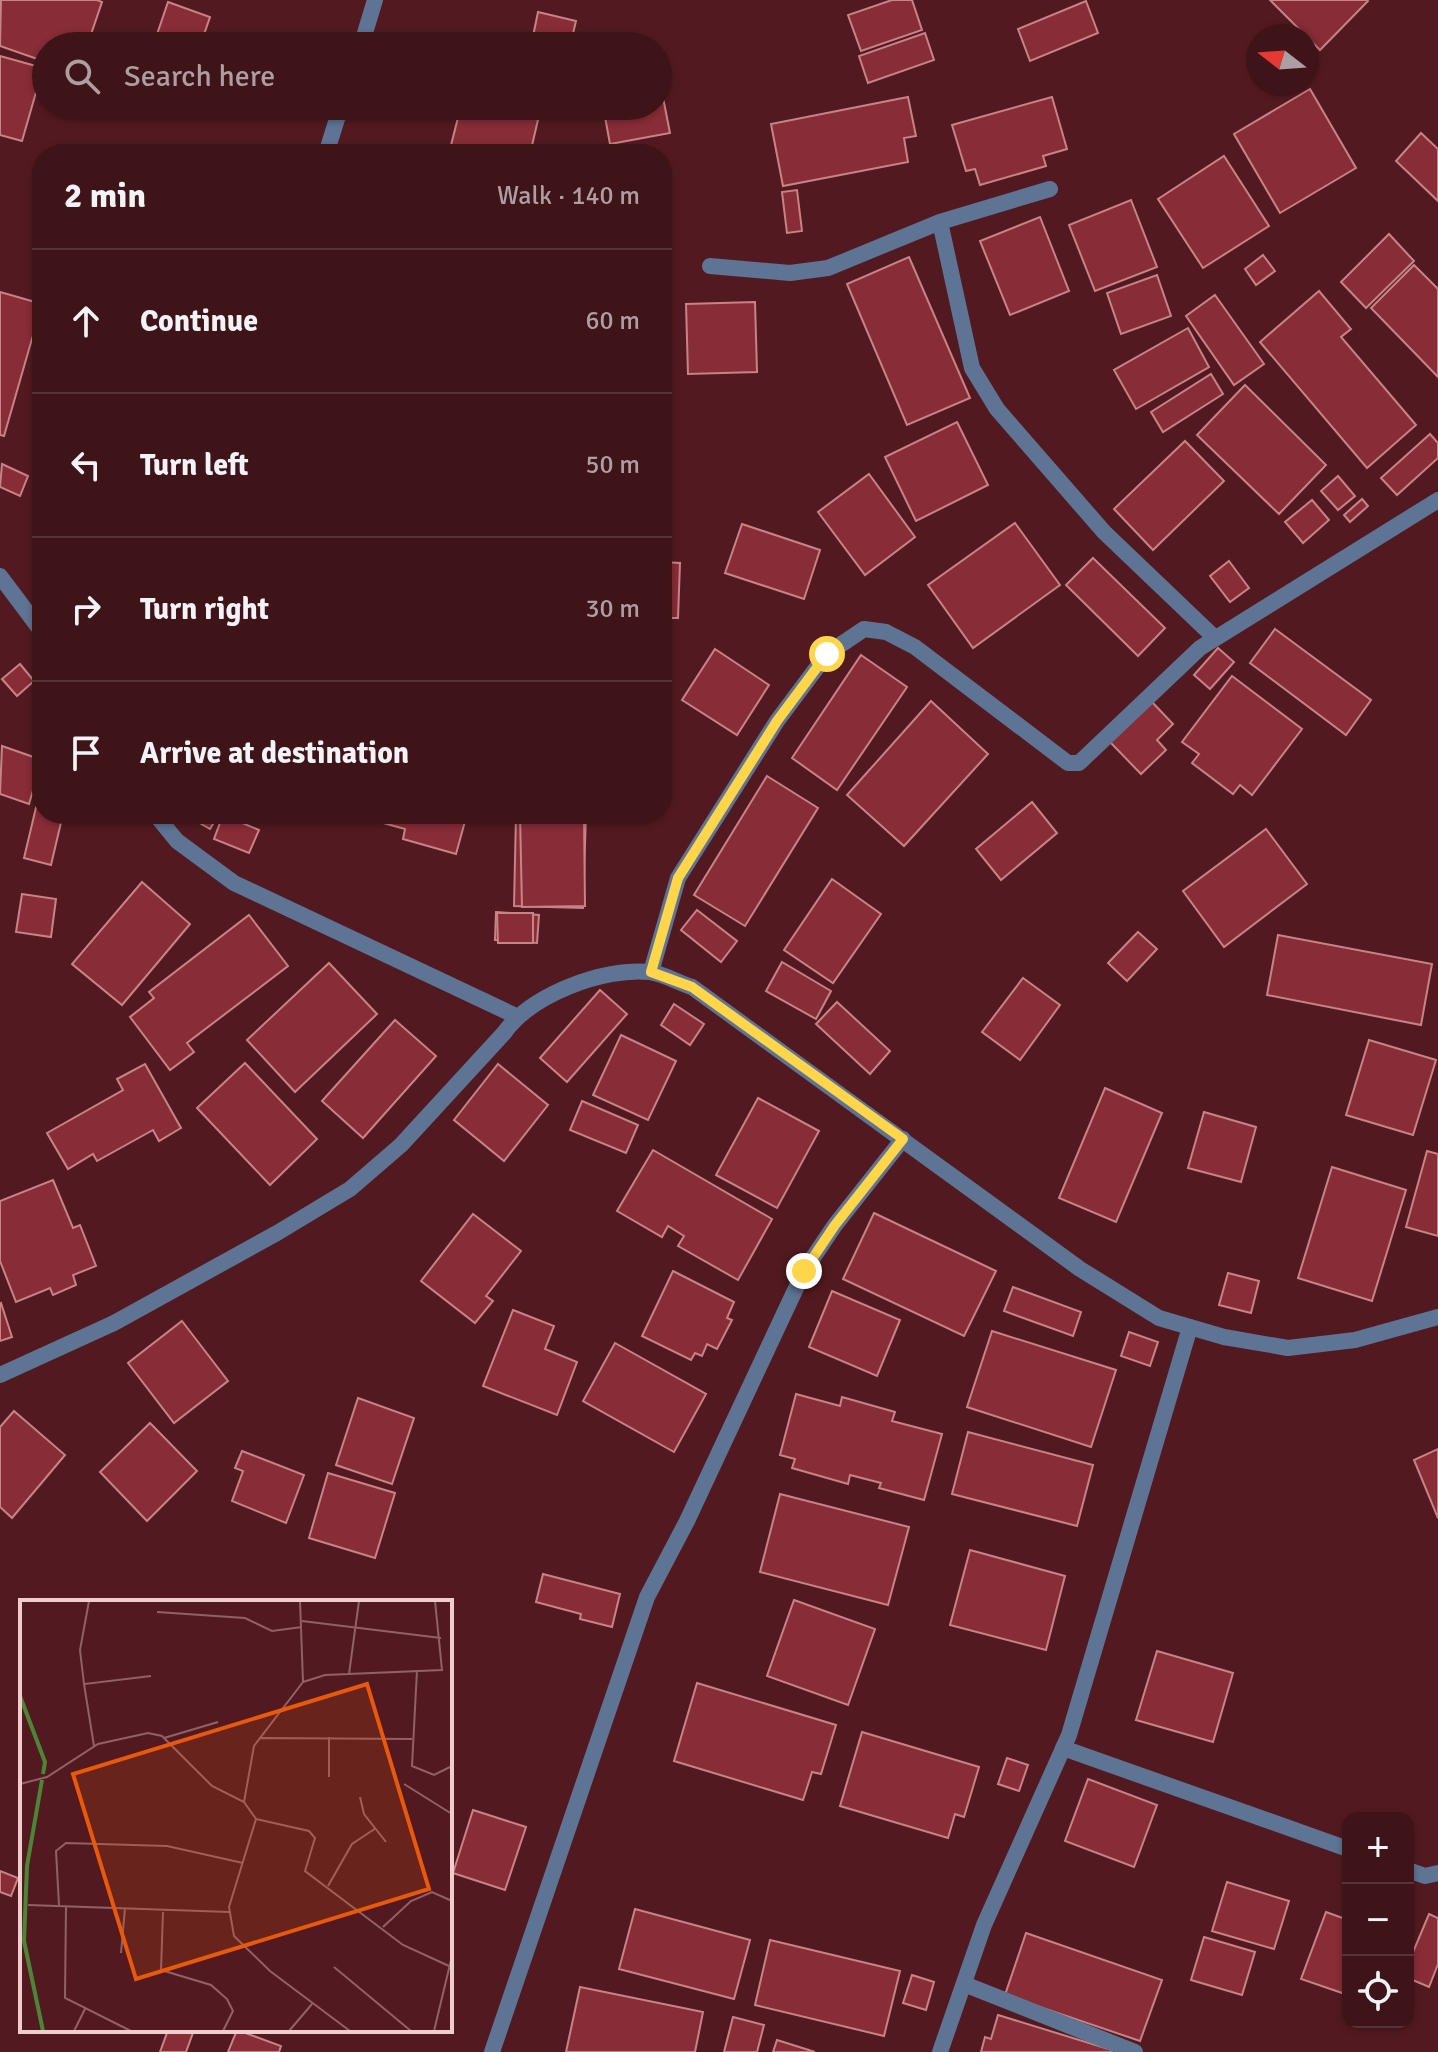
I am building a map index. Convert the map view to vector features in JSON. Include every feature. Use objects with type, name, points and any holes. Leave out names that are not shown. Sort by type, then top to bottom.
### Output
[{"type":"street","points":[[365,32],[375,0]]},
{"type":"street","points":[[329,144],[337,120]]},
{"type":"street","points":[[710,266],[790,273],[828,268],[940,222],[1050,189]]},
{"type":"street","points":[[940,222],[972,368],[997,409],[1104,532],[1215,638]]},
{"type":"street","points":[[651,972],[678,878],[785,709],[827,654],[864,629],[886,632],[915,647],[1068,763],[1079,763],[1200,648],[1438,500]]},
{"type":"street","points":[[0,576],[32,619]]},
{"type":"street","points":[[163,824],[177,841],[234,883],[516,1016]]},
{"type":"street","points":[[0,1375],[114,1323],[350,1189],[401,1145],[516,1016],[580,981],[651,972],[692,987],[1080,1269],[1159,1318],[1224,1337],[1288,1348],[1355,1340],[1438,1317]]},
{"type":"street","points":[[492,2052],[647,1597],[687,1521],[804,1271],[835,1225],[903,1139]]},
{"type":"street","points":[[940,2052],[984,1925],[1069,1735],[1190,1327]]},
{"type":"street","points":[[1063,1748],[1342,1847]]},
{"type":"street","points":[[1414,1872],[1425,1876],[1438,1873]]},
{"type":"street","points":[[964,1984],[1135,2052]]},
{"type":"building","points":[[1,0],[102,2],[92,32],[32,32],[32,57],[0,46]]},
{"type":"building","points":[[892,0],[912,0],[922,30],[861,51],[848,15]]},
{"type":"building","points":[[1270,0],[1368,1],[1320,50],[1318,24],[1294,24]]},
{"type":"building","points":[[1086,1],[1098,33],[1030,61],[1018,29]]},
{"type":"building","points":[[168,2],[210,17],[205,32],[158,32]]},
{"type":"building","points":[[538,12],[576,21],[573,32],[534,32]]},
{"type":"building","points":[[925,33],[934,60],[868,83],[859,56]]},
{"type":"building","points":[[0,56],[32,65],[32,106],[22,141],[0,135]]},
{"type":"building","points":[[1298,96],[1314,96],[1356,168],[1280,213],[1234,134]]},
{"type":"building","points":[[908,97],[916,136],[904,138],[908,162],[783,186],[771,124]]},
{"type":"building","points":[[1052,97],[1067,149],[1043,156],[1046,166],[980,185],[975,169],[966,171],[952,125]]},
{"type":"building","points":[[457,120],[538,120],[532,144],[451,144]]},
{"type":"building","points":[[606,120],[667,120],[670,133],[610,144]]},
{"type":"building","points":[[1421,133],[1438,149],[1438,201],[1396,161]]},
{"type":"building","points":[[1224,156],[1269,226],[1203,268],[1158,199]]},
{"type":"building","points":[[797,190],[802,231],[787,233],[782,192]]},
{"type":"building","points":[[1131,200],[1157,267],[1095,291],[1069,225]]},
{"type":"building","points":[[1040,217],[1069,291],[1010,315],[980,241]]},
{"type":"building","points":[[1389,234],[1414,261],[1366,308],[1341,282]]},
{"type":"building","points":[[1263,255],[1275,271],[1256,285],[1245,269]]},
{"type":"building","points":[[909,257],[970,398],[907,425],[847,284]]},
{"type":"building","points":[[1414,265],[1438,289],[1438,377],[1371,308]]},
{"type":"building","points":[[1157,275],[1171,316],[1121,334],[1107,293]]},
{"type":"building","points":[[1319,291],[1351,329],[1341,337],[1416,425],[1367,468],[1260,342]]},
{"type":"building","points":[[0,292],[32,301],[32,339],[4,436],[0,435]]},
{"type":"building","points":[[1215,295],[1264,364],[1234,385],[1186,316]]},
{"type":"building","points":[[755,302],[757,372],[688,374],[686,304]]},
{"type":"building","points":[[1188,328],[1209,367],[1136,409],[1114,370]]},
{"type":"building","points":[[1211,374],[1223,394],[1163,432],[1151,412]]},
{"type":"building","points":[[1245,385],[1326,465],[1279,514],[1197,435]]},
{"type":"building","points":[[957,422],[988,485],[916,521],[885,457]]},
{"type":"building","points":[[1430,434],[1438,443],[1438,458],[1397,495],[1381,478]]},
{"type":"building","points":[[1185,441],[1224,481],[1153,550],[1114,509]]},
{"type":"building","points":[[2,464],[28,476],[20,496],[0,487]]},
{"type":"building","points":[[869,474],[915,537],[865,575],[818,512]]},
{"type":"building","points":[[1338,476],[1355,496],[1338,510],[1321,491]]},
{"type":"building","points":[[1362,499],[1368,506],[1350,522],[1344,515]]},
{"type":"building","points":[[1312,500],[1329,520],[1303,543],[1285,522]]},
{"type":"building","points":[[1015,523],[1060,585],[973,648],[928,585]]},
{"type":"building","points":[[742,524],[820,550],[804,599],[725,573]]},
{"type":"building","points":[[1093,558],[1165,628],[1138,656],[1066,585]]},
{"type":"building","points":[[1229,561],[1249,588],[1230,602],[1210,576]]},
{"type":"building","points":[[672,563],[680,563],[678,618],[672,618]]},
{"type":"building","points":[[1275,629],[1371,700],[1346,735],[1250,663]]},
{"type":"building","points":[[1218,648],[1234,662],[1210,689],[1194,675]]},
{"type":"building","points":[[715,649],[769,685],[737,735],[682,700]]},
{"type":"building","points":[[861,655],[907,687],[837,790],[792,758]]},
{"type":"building","points":[[20,664],[32,683],[17,696],[2,679]]},
{"type":"building","points":[[1232,676],[1302,729],[1252,795],[1240,785],[1233,794],[1192,763],[1199,754],[1182,742]]},
{"type":"building","points":[[931,701],[988,754],[904,846],[847,795]]},
{"type":"building","points":[[1152,702],[1173,724],[1157,740],[1166,750],[1141,774],[1110,742]]},
{"type":"building","points":[[2,746],[32,756],[29,804],[0,794]]},
{"type":"building","points":[[767,776],[818,808],[745,926],[694,895]]},
{"type":"building","points":[[1032,802],[1057,833],[1001,880],[976,849]]},
{"type":"building","points":[[32,824],[61,824],[51,865],[24,858]]},
{"type":"building","points":[[220,824],[245,824],[259,830],[249,853],[214,839]]},
{"type":"building","points":[[387,824],[464,824],[456,854],[403,839],[405,829]]},
{"type":"building","points":[[516,824],[586,824],[583,908],[514,906]]},
{"type":"building","points":[[520,824],[584,824],[585,906],[522,907]]},
{"type":"building","points":[[1266,829],[1307,884],[1224,947],[1183,891]]},
{"type":"building","points":[[832,879],[881,914],[833,983],[784,950]]},
{"type":"building","points":[[142,882],[190,924],[122,1005],[72,964]]},
{"type":"building","points":[[22,894],[56,899],[51,937],[16,932]]},
{"type":"building","points":[[697,910],[737,941],[721,962],[681,930]]},
{"type":"building","points":[[496,912],[539,915],[537,943],[495,940]]},
{"type":"building","points":[[497,913],[533,913],[533,943],[498,943]]},
{"type":"building","points":[[249,915],[288,966],[187,1043],[194,1052],[170,1070],[130,1017],[154,998],[149,992]]},
{"type":"building","points":[[1138,932],[1157,949],[1127,981],[1108,963]]},
{"type":"building","points":[[1278,935],[1432,964],[1421,1025],[1267,995]]},
{"type":"building","points":[[782,962],[831,991],[816,1019],[766,991]]},
{"type":"building","points":[[329,963],[377,1014],[295,1092],[247,1040]]},
{"type":"building","points":[[1023,978],[1060,1005],[1020,1060],[982,1032]]},
{"type":"building","points":[[600,990],[627,1014],[567,1082],[540,1058]]},
{"type":"building","points":[[837,1002],[890,1051],[870,1074],[816,1024]]},
{"type":"building","points":[[674,1004],[704,1024],[690,1045],[661,1025]]},
{"type":"building","points":[[395,1020],[436,1056],[363,1138],[322,1101]]},
{"type":"building","points":[[621,1035],[676,1061],[648,1120],[593,1095]]},
{"type":"building","points":[[1369,1040],[1436,1060],[1413,1135],[1346,1115]]},
{"type":"building","points":[[245,1063],[317,1139],[270,1185],[197,1108]]},
{"type":"building","points":[[145,1064],[181,1128],[159,1141],[153,1130],[97,1161],[93,1154],[68,1169],[47,1133],[123,1090],[117,1079]]},
{"type":"building","points":[[498,1064],[548,1105],[504,1161],[454,1120]]},
{"type":"building","points":[[1105,1088],[1162,1113],[1116,1222],[1059,1198]]},
{"type":"building","points":[[758,1098],[819,1131],[777,1208],[716,1175]]},
{"type":"building","points":[[582,1101],[638,1125],[626,1153],[570,1130]]},
{"type":"building","points":[[1204,1112],[1256,1127],[1241,1182],[1188,1168]]},
{"type":"building","points":[[653,1150],[772,1219],[738,1280],[678,1246],[684,1236],[668,1226],[662,1237],[617,1211]]},
{"type":"building","points":[[1427,1151],[1438,1154],[1438,1236],[1406,1227]]},
{"type":"building","points":[[1332,1167],[1406,1190],[1372,1301],[1298,1278]]},
{"type":"building","points":[[53,1180],[73,1228],[80,1225],[96,1266],[73,1275],[76,1285],[53,1295],[50,1288],[16,1302],[0,1261],[0,1201]]},
{"type":"building","points":[[874,1213],[996,1271],[964,1336],[843,1279]]},
{"type":"building","points":[[473,1214],[521,1251],[486,1296],[493,1301],[475,1323],[421,1281]]},
{"type":"building","points":[[673,1271],[734,1302],[727,1318],[732,1320],[717,1349],[707,1344],[702,1356],[695,1353],[691,1360],[642,1336]]},
{"type":"building","points":[[1228,1273],[1259,1281],[1251,1313],[1219,1305]]},
{"type":"building","points":[[1013,1287],[1081,1312],[1073,1336],[1004,1311]]},
{"type":"building","points":[[832,1291],[900,1320],[877,1376],[809,1347]]},
{"type":"building","points":[[0,1304],[12,1337],[0,1341]]},
{"type":"building","points":[[513,1310],[554,1326],[545,1349],[577,1362],[557,1415],[483,1386]]},
{"type":"building","points":[[182,1321],[228,1381],[174,1423],[128,1363]]},
{"type":"building","points":[[992,1331],[1116,1370],[1091,1447],[967,1407]]},
{"type":"building","points":[[1129,1332],[1158,1342],[1150,1366],[1121,1356]]},
{"type":"building","points":[[615,1343],[706,1394],[674,1452],[583,1401]]},
{"type":"building","points":[[796,1394],[840,1406],[842,1397],[895,1412],[892,1421],[942,1434],[924,1500],[879,1488],[881,1483],[850,1475],[848,1484],[792,1468],[795,1459],[780,1455]]},
{"type":"building","points":[[358,1398],[414,1418],[392,1484],[336,1465]]},
{"type":"building","points":[[14,1411],[65,1455],[12,1518],[0,1507],[0,1427]]},
{"type":"building","points":[[150,1423],[197,1471],[147,1521],[100,1472]]},
{"type":"building","points":[[968,1432],[1093,1465],[1077,1526],[952,1494]]},
{"type":"building","points":[[1438,1449],[1438,1518],[1414,1460]]},
{"type":"building","points":[[242,1451],[304,1475],[286,1523],[232,1501],[243,1471],[235,1468]]},
{"type":"building","points":[[328,1473],[395,1493],[375,1558],[309,1538]]},
{"type":"building","points":[[780,1494],[909,1527],[888,1605],[760,1572]]},
{"type":"building","points":[[970,1550],[1065,1576],[1046,1650],[950,1625]]},
{"type":"building","points":[[543,1574],[620,1594],[612,1627],[580,1619],[581,1614],[536,1602]]},
{"type":"building","points":[[794,1600],[875,1629],[848,1705],[767,1676]]},
{"type":"building","points":[[1157,1651],[1233,1673],[1213,1742],[1136,1720]]},
{"type":"building","points":[[697,1683],[836,1725],[821,1774],[812,1772],[803,1800],[674,1761]]},
{"type":"building","points":[[862,1732],[979,1767],[964,1817],[955,1814],[948,1838],[840,1806]]},
{"type":"building","points":[[1007,1758],[1028,1765],[1019,1791],[998,1784]]},
{"type":"building","points":[[1088,1779],[1157,1805],[1134,1867],[1065,1841]]},
{"type":"building","points":[[473,1810],[526,1827],[505,1890],[453,1873]]},
{"type":"building","points":[[0,1871],[18,1878],[11,1896],[0,1892]]},
{"type":"building","points":[[1227,1882],[1289,1901],[1274,1949],[1212,1931]]},
{"type":"building","points":[[635,1909],[750,1940],[734,1999],[619,1969]]},
{"type":"building","points":[[1326,1912],[1342,1918],[1342,1993],[1301,1979]]},
{"type":"building","points":[[1429,1914],[1438,1918],[1438,1964],[1429,1987],[1414,1981],[1414,1950]]},
{"type":"building","points":[[1026,1933],[1162,1980],[1140,2041],[1005,1995]]},
{"type":"building","points":[[1204,1937],[1255,1952],[1242,1995],[1191,1980]]},
{"type":"building","points":[[770,1940],[900,1971],[884,2036],[755,2005]]},
{"type":"building","points":[[912,1975],[934,1982],[926,2010],[903,2003]]},
{"type":"building","points":[[580,1987],[703,2012],[695,2052],[566,2052]]},
{"type":"building","points":[[998,2015],[1115,2051],[981,2052],[985,2037],[991,2039]]},
{"type":"building","points":[[733,2017],[764,2025],[757,2052],[724,2052]]},
{"type":"building","points":[[167,2032],[193,2032],[186,2052],[160,2052]]},
{"type":"building","points":[[236,2032],[281,2046],[279,2052],[228,2052]]},
{"type":"building","points":[[777,2040],[815,2052],[773,2052]]},
{"type":"route","points":[[804,1271],[835,1225],[903,1139],[692,987],[651,972],[678,878],[777,721],[827,654]]}]
